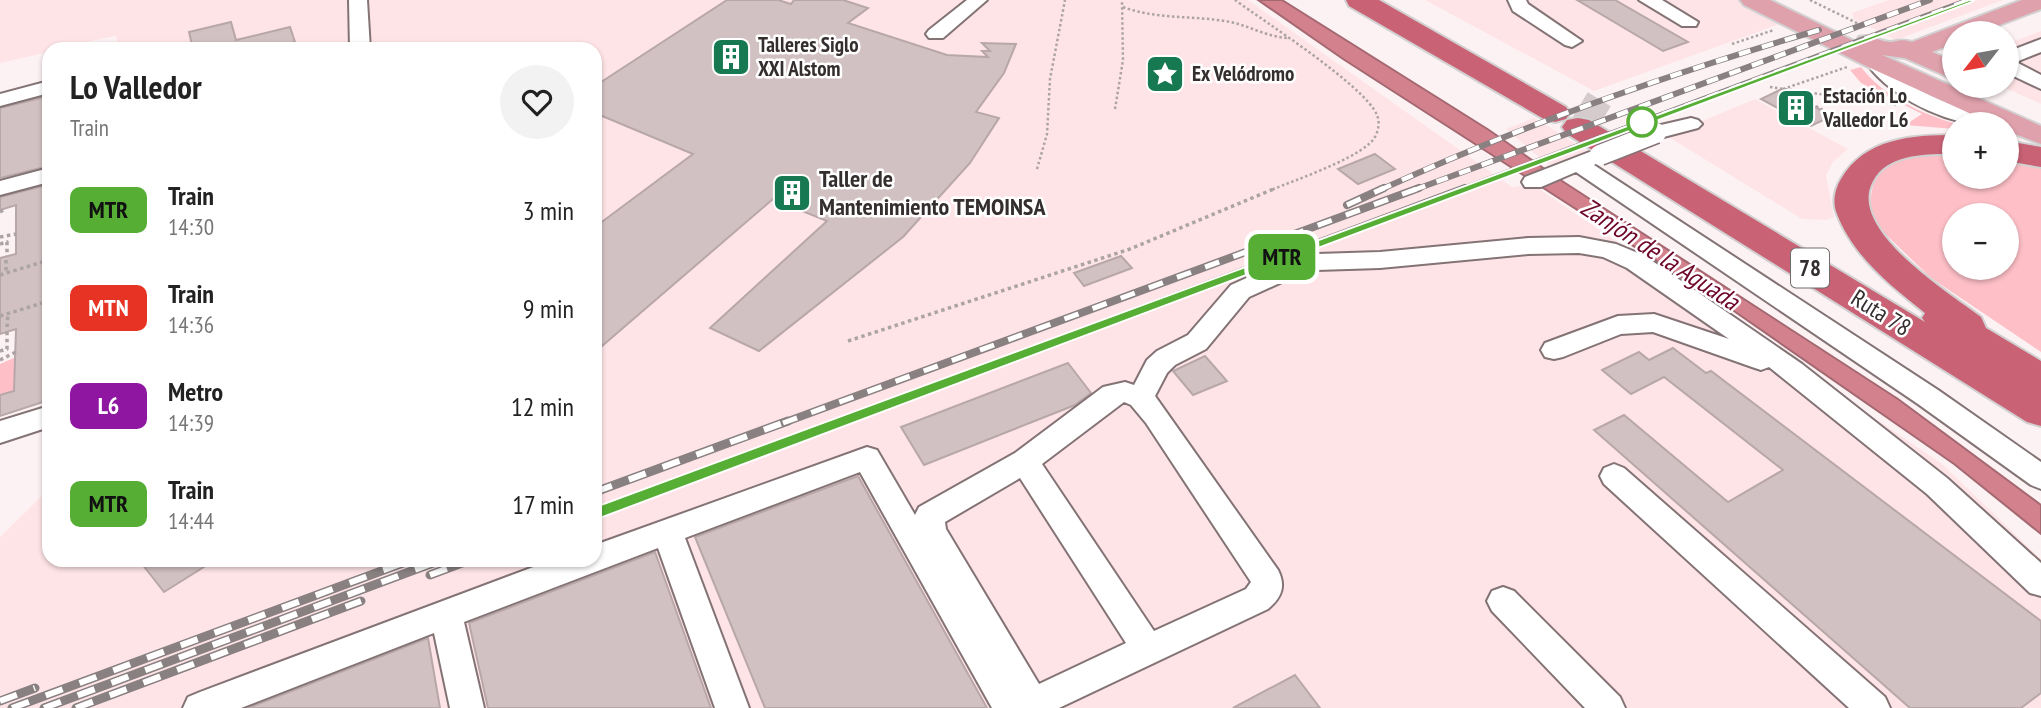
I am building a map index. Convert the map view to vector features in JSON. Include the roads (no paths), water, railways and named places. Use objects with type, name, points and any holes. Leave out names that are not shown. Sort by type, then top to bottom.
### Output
[{"type":"highway","name":"Ruta 78","points":[[1359,0],[1579,116],[2027,370]]},
{"type":"highway","name":"Ruta 78","points":[[1396,0],[2041,411]]},
{"type":"highway","points":[[2019,131],[2041,157]]},
{"type":"highway","points":[[1942,146],[1905,148],[1873,160],[1861,171],[1852,186],[1853,213],[1864,234],[1892,266],[2027,370]]},
{"type":"main road","points":[[1752,0],[1798,11],[1911,51],[1942,66]]},
{"type":"main road","points":[[1777,0],[1881,48],[1898,53],[1942,39]]},
{"type":"main road","points":[[1989,21],[2041,1]]},
{"type":"main road","points":[[1798,11],[1875,61],[1980,112]]},
{"type":"main road","points":[[1911,51],[1921,64],[1942,76]]},
{"type":"main road","points":[[1975,98],[1993,112]]},
{"type":"main road","points":[[2009,98],[2041,113]]},
{"type":"street","points":[[358,0],[360,42]]},
{"type":"street","points":[[936,34],[978,0]]},
{"type":"street","points":[[1517,0],[1520,7],[1572,41]]},
{"type":"street","points":[[1648,0],[1689,22]]},
{"type":"street","points":[[2024,57],[2041,83]]},
{"type":"street","points":[[0,100],[42,89]]},
{"type":"street","points":[[1533,182],[1656,134],[1691,124]]},
{"type":"street","points":[[1579,164],[1928,397],[2041,477]]},
{"type":"street","points":[[2,198],[42,178]]},
{"type":"street","points":[[1141,398],[1156,367],[1166,358],[1197,342],[1240,291],[1282,272],[1317,262],[1380,260],[1528,246],[1579,245],[1608,250],[1636,262],[1793,371],[1937,486],[2041,583]]},
{"type":"street","points":[[1554,351],[1618,325],[1654,323],[1793,371]]},
{"type":"street","points":[[1026,461],[1113,394],[1125,392],[1141,398],[1267,579],[1267,591],[1257,599],[1148,649]]},
{"type":"street","points":[[0,432],[42,418]]},
{"type":"street","points":[[602,555],[867,458],[1026,707]]},
{"type":"street","points":[[1614,476],[1872,708]]},
{"type":"street","points":[[667,531],[732,708]]},
{"type":"street","points":[[200,708],[569,567]]},
{"type":"street","points":[[1503,601],[1608,708]]},
{"type":"street","points":[[446,612],[467,708]]},
{"type":"lane","points":[[1026,461],[1148,649],[1026,707],[931,531],[930,516],[1026,461]]},
{"type":"water","name":"Zanjón de la Aguada","points":[[1258,0],[1282,0],[1489,130],[1559,179],[1898,399],[2041,505],[2041,534],[1954,464],[1731,309],[1343,59]]},
{"type":"tunnel","points":[[1580,105],[1603,119]]},
{"type":"railway","points":[[1414,190],[1930,0]]},
{"type":"railway","points":[[1460,190],[1969,0]]},
{"type":"railway","points":[[1380,190],[1541,122],[1707,64],[1819,30]]},
{"type":"railway","points":[[1347,205],[1384,188]]},
{"type":"railway","points":[[783,423],[1419,188]]},
{"type":"railway","points":[[837,423],[1465,188]]},
{"type":"railway","points":[[602,489],[788,421]]},
{"type":"railway","points":[[602,510],[842,421]]},
{"type":"railway","points":[[12,708],[392,567]]},
{"type":"railway","points":[[44,708],[422,567]]},
{"type":"railway","points":[[430,575],[451,567]]},
{"type":"railway","points":[[76,708],[361,601]]},
{"type":"railway","points":[[0,701],[35,688]]},
{"type":"train","name":"MTR","points":[[602,510],[1969,0]]},
{"type":"place","name":"Talleres Siglo XXI Alstom","points":[[731,57]]},
{"type":"place","name":"Ex Velódromo","points":[[1165,74]]},
{"type":"place","name":"Estación Lo Valledor L6","points":[[1796,108]]},
{"type":"place","name":"Taller de Mantenimiento TEMOINSA","points":[[792,193]]}]
